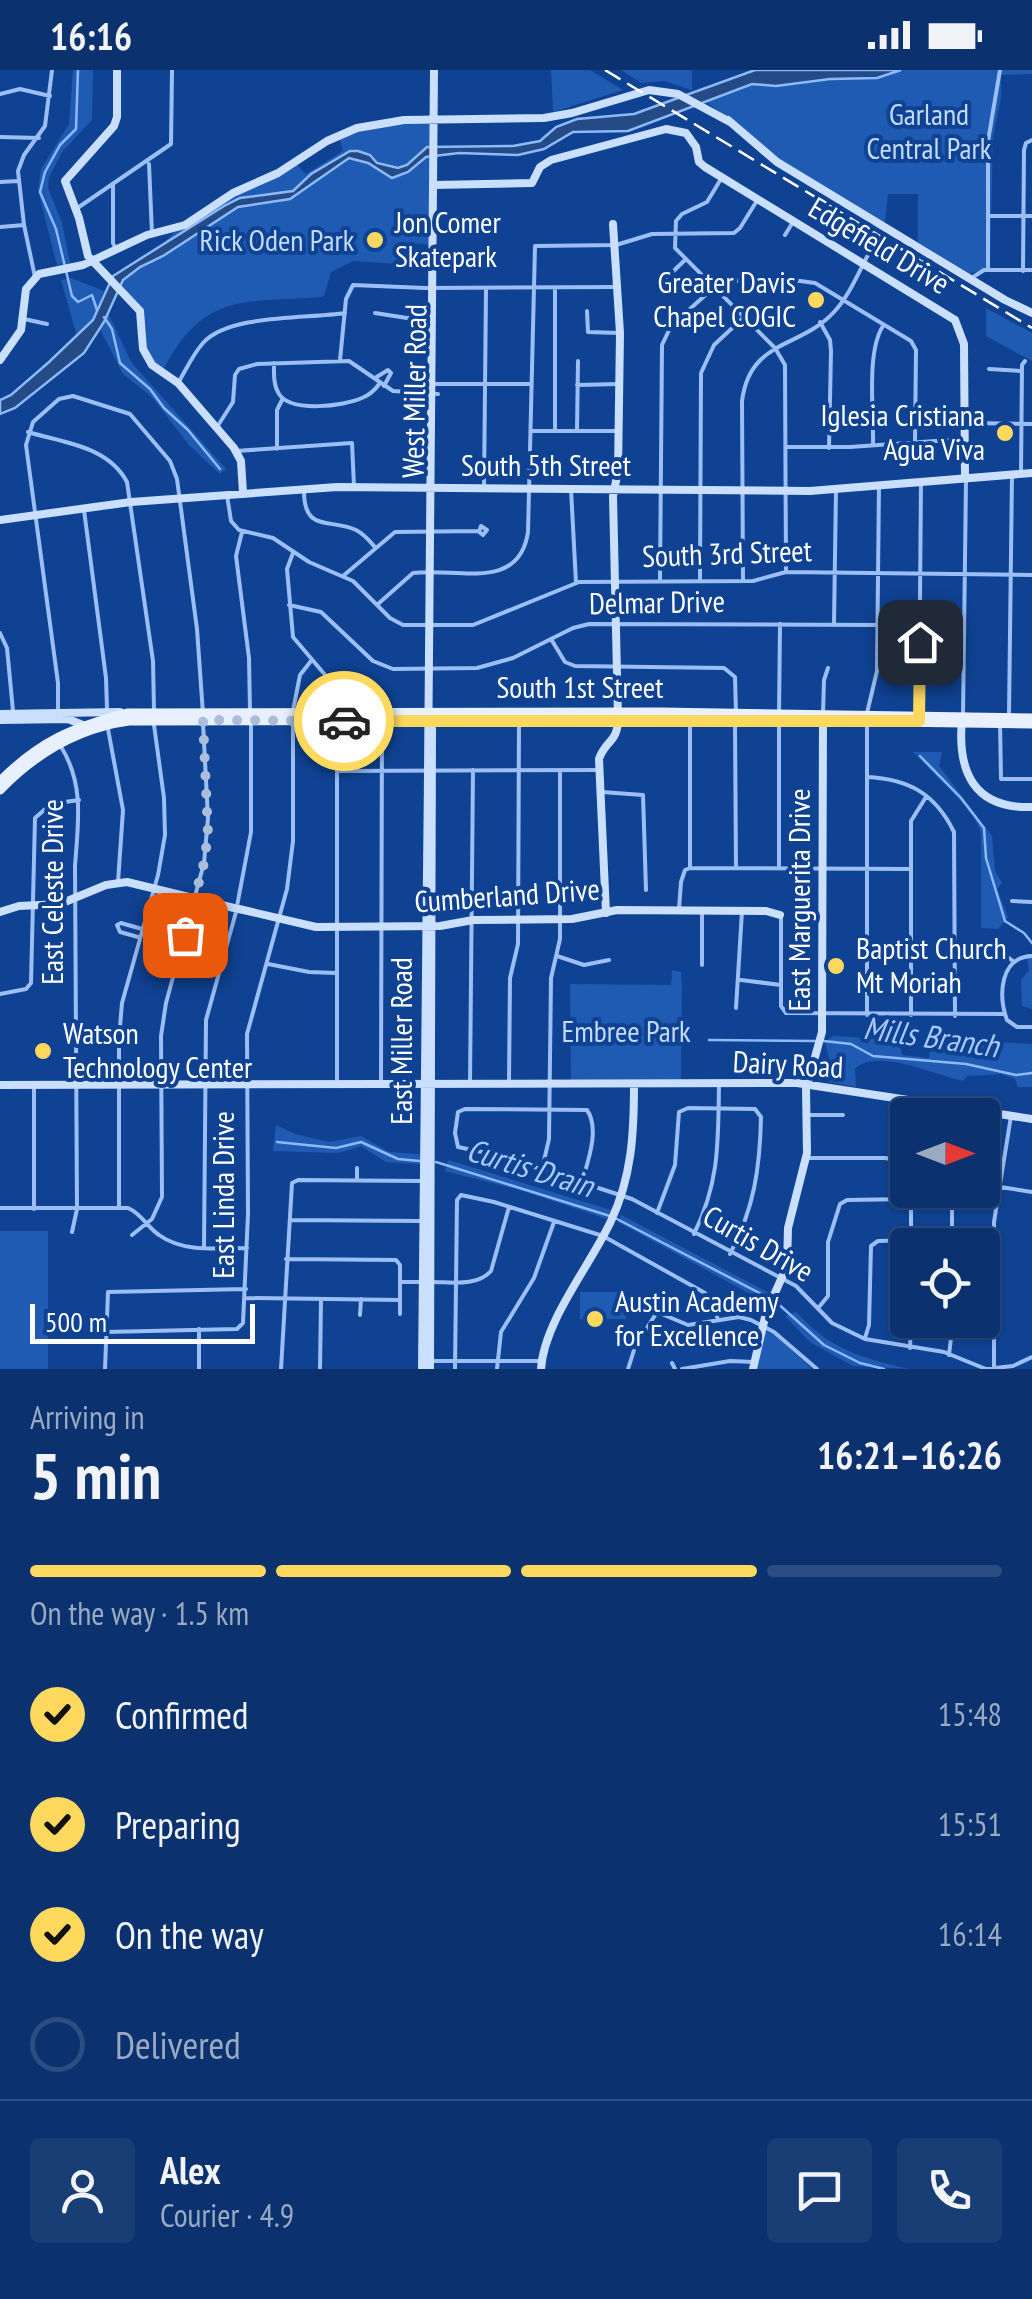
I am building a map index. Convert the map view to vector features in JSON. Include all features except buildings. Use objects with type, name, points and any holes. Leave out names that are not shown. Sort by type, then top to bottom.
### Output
[{"type":"main road","name":"South 1st Street","points":[[107,718],[127,713],[154,716]]},
{"type":"main road","name":"South 1st Street","points":[[107,718],[736,716],[1032,721]]},
{"type":"main road","points":[[56,740],[107,718]]},
{"type":"main road","points":[[0,781],[56,740],[70,724],[88,727]]},
{"type":"main road","points":[[0,790],[21,765]]},
{"type":"street","points":[[36,277],[18,182],[21,161],[39,138],[48,118],[52,70]]},
{"type":"street","points":[[117,70],[114,126],[65,181],[86,253],[140,311],[147,358],[178,383],[236,451],[241,461],[243,494]]},
{"type":"street","points":[[76,209],[171,144],[172,70]]},
{"type":"street","name":"West Miller Road","points":[[429,716],[438,288],[435,70]]},
{"type":"street","points":[[988,270],[989,128],[1000,70]]},
{"type":"street","points":[[0,360],[16,340],[24,319],[26,290],[36,277],[92,261],[152,234],[186,225],[233,193],[278,173],[327,141],[357,128],[393,121],[544,118],[572,113],[645,86],[675,91],[711,110],[777,162],[1032,313]]},
{"type":"street","points":[[0,94],[20,90],[50,96]]},
{"type":"street","name":"Edgefield Drive","points":[[436,185],[532,183],[540,167],[551,160],[673,128],[686,133],[696,147],[699,162],[951,316],[964,344],[966,574],[962,718]]},
{"type":"street","points":[[0,137],[39,138]]},
{"type":"street","points":[[1023,270],[1025,146],[1032,140]]},
{"type":"street","points":[[149,161],[152,234]]},
{"type":"street","points":[[722,177],[707,202],[682,214],[673,234],[676,248],[685,260],[775,348],[786,372],[786,572]]},
{"type":"street","points":[[0,182],[18,182]]},
{"type":"street","points":[[113,185],[116,250]]},
{"type":"street","points":[[377,604],[413,573],[489,573],[516,560],[527,540],[533,248],[616,245],[640,236],[737,232],[758,199]]},
{"type":"street","points":[[988,216],[1032,216]]},
{"type":"street","points":[[786,235],[794,221]]},
{"type":"street","points":[[606,913],[599,770],[602,751],[617,735],[618,716],[615,488],[620,332],[614,224]]},
{"type":"street","points":[[0,227],[24,225]]},
{"type":"street","points":[[742,581],[744,386],[752,368],[775,348],[833,313],[874,244]]},
{"type":"street","points":[[660,284],[685,260]]},
{"type":"street","points":[[970,279],[981,271],[1032,270]]},
{"type":"street","points":[[660,580],[662,345],[672,326],[726,279],[804,280],[910,341],[916,350],[915,441]]},
{"type":"street","points":[[340,360],[348,290],[353,285],[617,287]]},
{"type":"street","name":"West Miller Road","points":[[436,389],[438,288]]},
{"type":"street","points":[[484,488],[486,288]]},
{"type":"street","points":[[555,430],[556,288]]},
{"type":"street","points":[[587,311],[588,332],[620,332]]},
{"type":"street","points":[[178,383],[201,345],[220,330],[345,313]]},
{"type":"street","points":[[375,313],[407,318],[435,316]]},
{"type":"street","points":[[700,581],[703,365],[714,345],[744,317]]},
{"type":"street","points":[[24,319],[47,324]]},
{"type":"street","points":[[820,322],[831,351],[829,448]]},
{"type":"street","points":[[873,445],[874,355],[884,325]]},
{"type":"street","points":[[577,430],[578,360]]},
{"type":"street","points":[[1025,361],[1000,776],[1032,779]]},
{"type":"street","points":[[217,427],[233,402],[233,382],[239,369],[274,363],[355,363],[382,385],[403,394],[485,384],[531,384]]},
{"type":"street","points":[[274,363],[276,390],[283,399],[299,406],[368,396],[391,372],[375,378]]},
{"type":"street","points":[[989,370],[1022,371]]},
{"type":"street","points":[[577,385],[620,384]]},
{"type":"street","points":[[58,716],[26,445],[33,422],[63,397],[73,396],[119,408],[136,420],[174,468],[196,629],[203,716],[208,834],[196,898],[164,1017],[162,1196],[158,1211],[132,1235]]},
{"type":"street","points":[[277,449],[276,410],[283,399]]},
{"type":"street","points":[[964,422],[1032,424]]},
{"type":"street","points":[[531,431],[619,431]]},
{"type":"street","points":[[28,432],[102,454],[121,471],[131,502],[153,661],[154,716],[165,809],[163,848],[122,1003],[119,1208]]},
{"type":"street","points":[[786,447],[964,439]]},
{"type":"street","points":[[236,451],[354,445],[354,486]]},
{"type":"street","name":"South 5th Street","points":[[0,520],[131,502],[354,486],[786,490],[1032,473]]},
{"type":"street","points":[[919,718],[921,481]]},
{"type":"street","points":[[867,1015],[866,717],[877,676],[879,484]]},
{"type":"street","points":[[571,488],[576,584]]},
{"type":"street","points":[[834,624],[836,488]]},
{"type":"street","points":[[304,490],[306,509],[317,522],[358,531],[374,546]]},
{"type":"street","points":[[227,495],[231,521],[242,532],[273,538],[309,562],[343,576],[396,622],[431,626]]},
{"type":"street","points":[[84,509],[106,678],[107,718],[123,810],[118,882]]},
{"type":"street","points":[[343,576],[395,532],[478,531]]},
{"type":"street","points":[[204,1248],[206,1020],[237,909],[251,832],[249,658],[236,556],[242,532]]},
{"type":"street","points":[[294,552],[288,561],[293,636],[341,694],[337,1085]]},
{"type":"street","name":"South 3rd Street","points":[[431,626],[480,623],[576,584],[615,580],[742,581],[786,572],[1032,575]]},
{"type":"street","name":"Delmar Drive","points":[[289,606],[321,612],[381,666],[430,670],[477,668],[501,662],[581,625],[878,625]]},
{"type":"street","points":[[779,868],[780,624]]},
{"type":"street","points":[[0,633],[7,648],[13,717]]},
{"type":"street","points":[[550,640],[569,664],[724,668],[735,678],[736,868]]},
{"type":"street","name":"East Linda Drive","points":[[199,1329],[236,1328],[244,1323],[247,1034],[286,888],[293,842],[292,716],[300,675],[311,661]]},
{"type":"street","points":[[823,717],[828,668]]},
{"type":"street","name":"South 1st Street","points":[[58,716],[70,724]]},
{"type":"street","points":[[382,716],[382,1085]]},
{"type":"street","name":"East Miller Road","points":[[426,1365],[429,716]]},
{"type":"street","points":[[509,1084],[510,978],[517,952],[518,920],[519,716]]},
{"type":"street","points":[[690,716],[690,868]]},
{"type":"street","name":"South 1st Street","points":[[0,717],[107,718]]},
{"type":"street","name":"East Marguerita Drive","points":[[754,1366],[762,1326],[788,1266],[788,1228],[806,1158],[806,1089],[823,1015],[823,717]]},
{"type":"street","points":[[962,718],[962,759],[974,784],[1000,805],[1032,807]]},
{"type":"street","name":"East Celeste Drive","points":[[56,740],[72,770],[79,800],[75,900],[77,1209],[72,1232]]},
{"type":"street","points":[[470,1084],[473,770]]},
{"type":"street","points":[[338,772],[599,770]]},
{"type":"street","points":[[542,1170],[549,1140],[551,978],[560,920],[560,771]]},
{"type":"street","points":[[867,777],[908,782],[944,815],[955,838],[955,1016]]},
{"type":"street","points":[[602,792],[640,793],[645,801],[646,890]]},
{"type":"street","points":[[911,1015],[911,821],[926,797]]},
{"type":"street","points":[[0,994],[26,989],[31,983],[36,818],[51,804],[79,800]]},
{"type":"street","points":[[679,910],[681,882],[685,870],[690,868],[911,869]]},
{"type":"street","name":"Cumberland Drive","points":[[0,912],[60,904],[118,882],[154,886],[277,921],[316,928],[560,920],[617,910],[766,911],[780,915]]},
{"type":"street","points":[[1012,902],[1032,902]]},
{"type":"street","points":[[702,910],[702,965]]},
{"type":"street","points":[[736,1008],[742,911]]},
{"type":"street","points":[[780,915],[780,1006],[790,1014],[1004,1014],[1017,1026],[1032,1027]]},
{"type":"street","points":[[140,938],[116,927],[121,923],[142,929]]},
{"type":"street","points":[[1002,953],[1013,961]]},
{"type":"street","points":[[557,956],[584,964],[609,960]]},
{"type":"street","points":[[1004,1014],[1004,979],[1013,961],[1032,956]]},
{"type":"street","points":[[266,964],[337,973]]},
{"type":"street","points":[[740,980],[781,985]]},
{"type":"street","points":[[426,1365],[455,1361],[541,1365],[551,1331],[622,1195],[632,1158],[634,1084]]},
{"type":"street","points":[[694,1234],[716,1176],[719,1084]]},
{"type":"street","name":"Dairy Road","points":[[0,1086],[809,1084],[890,1098]]},
{"type":"street","points":[[34,1086],[34,1208]]},
{"type":"street","points":[[550,1109],[585,1108],[592,1117],[591,1148],[582,1182]]},
{"type":"street","name":"Curtis Drive","points":[[550,1109],[462,1109],[456,1117],[456,1145],[622,1195],[802,1290],[832,1323],[864,1339],[949,1355],[994,1369]]},
{"type":"street","points":[[658,1213],[676,1165],[678,1115],[684,1110],[759,1112],[760,1158],[755,1194],[730,1254]]},
{"type":"street","points":[[808,1111],[843,1115]]},
{"type":"street","name":"Dairy Road","points":[[1000,1115],[1032,1119]]},
{"type":"street","points":[[1000,1181],[1011,1116]]},
{"type":"street","points":[[806,1158],[890,1159]]},
{"type":"street","points":[[357,1168],[357,1180]]},
{"type":"street","points":[[281,1369],[291,1188],[298,1180],[427,1181]]},
{"type":"street","points":[[1000,1187],[1032,1192]]},
{"type":"street","points":[[455,1369],[456,1200],[466,1196],[603,1236],[705,1294],[713,1303],[718,1320]]},
{"type":"street","points":[[818,1308],[828,1296],[828,1242],[840,1204],[848,1200],[890,1199]]},
{"type":"street","points":[[400,1282],[478,1281],[491,1271],[509,1206]]},
{"type":"street","points":[[0,1208],[134,1210],[156,1233],[171,1242],[186,1247],[247,1248]]},
{"type":"street","points":[[996,1208],[994,1369],[1032,1358]]},
{"type":"street","points":[[289,1220],[427,1221]]},
{"type":"street","points":[[497,1369],[505,1322],[534,1278],[555,1221]]},
{"type":"street","points":[[864,1339],[869,1324],[871,1246],[878,1241],[890,1242]]},
{"type":"street","points":[[286,1259],[398,1262],[400,1314]]},
{"type":"street","points":[[105,1369],[105,1298],[111,1292],[246,1288]]},
{"type":"street","points":[[246,1298],[400,1300]]},
{"type":"street","points":[[320,1369],[322,1299]]},
{"type":"street","points":[[360,1315],[361,1299]]},
{"type":"street","points":[[628,1369],[635,1347],[657,1312],[688,1324],[744,1318],[774,1332],[816,1369]]},
{"type":"street","points":[[497,1318],[505,1322]]},
{"type":"street","points":[[105,1332],[199,1329],[199,1369]]},
{"type":"street","points":[[910,1348],[911,1338]]},
{"type":"street","points":[[949,1355],[950,1338]]},
{"type":"street","points":[[676,1367],[730,1361],[754,1366]]},
{"type":"green space","points":[[73,70],[93,70],[92,120],[62,152],[49,177],[48,188],[62,223],[70,263],[57,265],[38,190],[41,169],[69,124]]},
{"type":"green space","points":[[551,70],[590,70],[623,90],[553,112]]},
{"type":"green space","points":[[621,70],[692,70],[692,90],[664,81],[641,83]]},
{"type":"green space","name":"Garland Central Park","points":[[901,70],[1032,70],[1032,74],[1001,75],[993,136],[990,267],[969,274],[918,242],[918,194],[888,194],[885,223],[779,159],[705,101],[752,84],[776,86],[877,78]]},
{"type":"green space","name":"Rick Oden Park","points":[[431,122],[432,245],[399,242],[398,264],[353,261],[331,272],[321,297],[228,306],[194,327],[163,370],[156,364],[148,352],[141,313],[113,277],[160,248],[173,233],[212,207],[296,164],[306,174],[343,151],[339,137],[378,125]]},
{"type":"green space","points":[[71,278],[104,291],[93,320],[77,336],[61,280]]},
{"type":"green space","points":[[986,308],[1032,333],[1032,361],[986,336]]},
{"type":"green space","points":[[108,313],[131,362],[226,469],[220,474],[189,445],[152,397],[123,374],[100,329]]},
{"type":"green space","points":[[913,752],[942,752],[939,766],[992,836],[995,871],[1002,883],[997,889],[1008,917],[998,929],[981,928],[981,833],[974,817]]},
{"type":"green space","points":[[1027,957],[1032,957],[1032,1009],[1022,1006],[1021,980],[1029,970]]},
{"type":"green space","name":"Embree Park","points":[[672,970],[681,972],[681,1080],[571,1081],[570,984],[671,985]]},
{"type":"green space","points":[[833,1036],[900,1040],[902,1055],[929,1058],[930,1041],[937,1039],[1032,1044],[1032,1087],[1018,1087],[1015,1079],[1001,1074],[967,1076],[963,1081],[878,1061],[855,1069],[856,1087],[828,1082],[833,1077],[825,1042]]},
{"type":"green space","points":[[276,1125],[329,1142],[361,1136],[389,1152],[420,1154],[420,1164],[386,1162],[361,1146],[338,1153],[273,1151]]},
{"type":"green space","points":[[448,1160],[611,1210],[607,1219],[520,1190],[445,1171]]},
{"type":"green space","points":[[621,1215],[769,1293],[765,1302],[618,1222]]},
{"type":"green space","points":[[0,1231],[48,1231],[48,1369],[0,1369]]},
{"type":"green space","points":[[580,1292],[626,1292],[626,1319],[580,1319]]},
{"type":"green space","points":[[796,1312],[821,1335],[847,1350],[909,1369],[853,1366],[810,1342],[785,1316]]},
{"type":"green space","points":[[764,1330],[775,1335],[812,1369],[756,1369]]},
{"type":"shaded area","points":[[755,70],[901,70],[877,78],[776,86],[752,84],[628,131],[573,132],[544,149],[518,155],[459,153],[426,157],[408,172],[392,178],[368,163],[349,158],[290,199],[238,207],[140,267],[123,280],[104,322],[84,353],[15,408],[0,414],[0,400],[11,395],[93,320],[113,276],[240,198],[293,191],[311,174],[350,151],[398,168],[427,147],[513,146],[540,141],[556,127],[577,119],[634,114]]},
{"type":"waterway","points":[[78,70],[76,129],[60,145],[45,172],[40,192],[56,229],[72,296],[78,302],[92,295],[97,310]]},
{"type":"waterway","points":[[104,317],[112,329],[120,363],[150,389],[220,469]]},
{"type":"waterway","points":[[920,756],[984,828],[986,858],[1005,921],[1032,943]]},
{"type":"waterway","name":"Mills Branch","points":[[709,1040],[816,1041]]},
{"type":"waterway","name":"Mills Branch","points":[[824,1041],[851,1044],[873,1056],[966,1064],[1016,1075],[1032,1073]]},
{"type":"waterway","name":"Curtis Drain","points":[[277,1142],[336,1148],[361,1142],[398,1159],[420,1161]]},
{"type":"waterway","name":"Curtis Drain","points":[[436,1162],[610,1216]]},
{"type":"waterway","name":"Curtis Drain","points":[[617,1219],[769,1298]]},
{"type":"waterway","name":"Curtis Drain","points":[[775,1301],[824,1345],[860,1363],[884,1369]]},
{"type":"railway","points":[[605,70],[1032,328]]},
{"type":"way so far","points":[[185,935],[208,834],[203,720],[344,721]]},
{"type":"place","name":"Jon Comer Skatepark","points":[[375,240]]},
{"type":"place","name":"Greater Davis Chapel COGIC","points":[[816,300]]},
{"type":"place","name":"Iglesia Cristiana Agua Viva","points":[[1005,433]]},
{"type":"place","name":"Baptist Church Mt Moriah","points":[[836,966]]},
{"type":"place","name":"Watson Technology Center","points":[[43,1051]]},
{"type":"place","name":"Austin Academy for Excellence","points":[[595,1319]]},
{"type":"route","points":[[344,721],[919,721],[920,642]]}]
